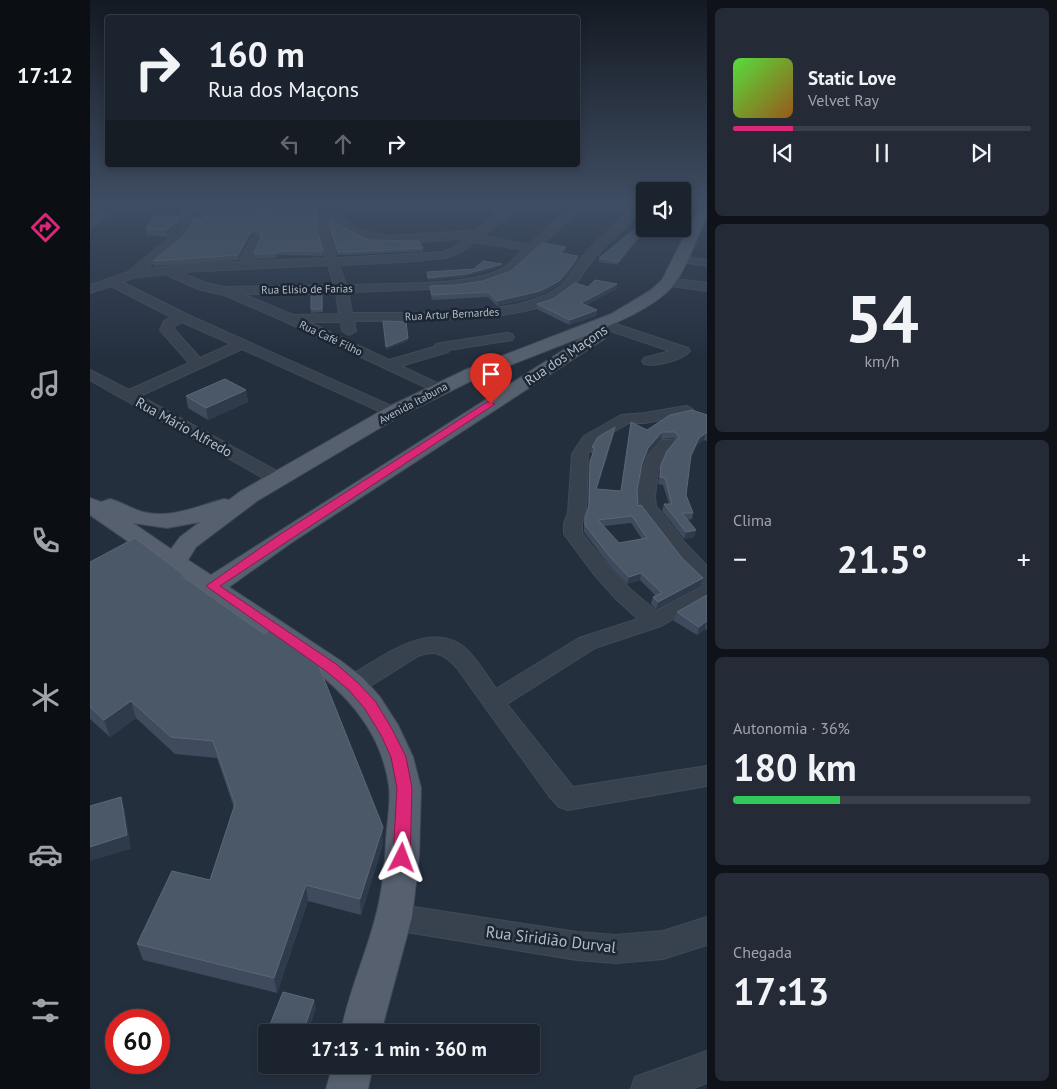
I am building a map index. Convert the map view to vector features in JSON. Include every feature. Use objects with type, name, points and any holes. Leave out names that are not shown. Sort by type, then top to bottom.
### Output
[{"type":"main road","name":"Avenida Itabuna","points":[[91,503],[174,563],[188,542],[249,496],[393,412],[438,389],[559,339],[613,322],[656,293],[668,282],[682,256]]},
{"type":"main road","name":"Rua dos Maçons","points":[[212,586],[283,538],[578,348],[613,322]]},
{"type":"main road","points":[[559,339],[578,348]]},
{"type":"main road","name":"Avenida Itabuna","points":[[91,503],[111,506],[130,516],[147,521],[163,522],[183,520],[201,515],[249,496]]},
{"type":"main road","points":[[174,563],[212,586],[331,668],[353,686],[370,705],[387,733],[398,757],[405,788],[402,858],[394,917],[363,1024]]},
{"type":"main road","points":[[347,1089],[351,1074]]},
{"type":"street","points":[[131,275],[154,256]]},
{"type":"street","points":[[239,256],[240,264]]},
{"type":"street","points":[[240,264],[245,256]]},
{"type":"street","points":[[330,256],[341,289],[352,348]]},
{"type":"street","points":[[90,289],[131,275],[166,270],[240,264],[332,262],[432,256]]},
{"type":"street","name":"Rua Elisio de Farias","points":[[224,290],[341,289],[457,284],[482,280],[506,272],[522,256]]},
{"type":"street","name":"Rua Artur Bernardes","points":[[290,319],[347,319],[478,314],[511,310],[543,301],[565,289],[590,256]]},
{"type":"street","points":[[680,259],[707,263]]},
{"type":"street","points":[[166,270],[202,286],[224,290]]},
{"type":"street","points":[[111,281],[181,316],[393,412]]},
{"type":"street","points":[[668,282],[707,287]]},
{"type":"street","name":"Rua Café Filho","points":[[224,290],[438,389]]},
{"type":"street","points":[[181,316],[169,324],[166,330],[198,364]]},
{"type":"street","points":[[613,322],[683,351],[668,357],[649,361]]},
{"type":"street","points":[[388,365],[443,349],[442,347],[507,337]]},
{"type":"street","points":[[128,396],[243,344]]},
{"type":"street","name":"Rua Mário Alfredo","points":[[90,374],[278,479]]},
{"type":"street","points":[[654,620],[623,594],[600,569],[573,534],[572,523],[577,513],[580,454],[590,439],[626,418],[645,418],[686,411]]},
{"type":"street","points":[[668,444],[656,456],[650,471],[646,496],[647,507],[678,547],[707,578]]},
{"type":"street","points":[[493,702],[587,642],[654,620],[707,591]]},
{"type":"street","points":[[353,686],[408,652],[426,645],[434,645],[457,654],[546,774],[568,799],[707,776]]},
{"type":"street","name":"Rua Siridião Durval","points":[[394,917],[577,946],[616,949],[664,946],[707,931]]},
{"type":"street","points":[[647,1089],[707,1067]]},
{"type":"building","points":[[159,256],[226,256],[153,261]]},
{"type":"building","points":[[528,256],[578,256],[559,281],[540,291],[497,301],[488,292],[432,295],[430,286],[457,285],[483,281],[511,271]]},
{"type":"building","points":[[602,256],[623,256],[618,262],[599,258]]},
{"type":"building","points":[[483,261],[502,264],[466,274],[428,278],[427,272],[474,269]]},
{"type":"building","points":[[595,280],[617,284],[581,303],[597,310],[570,320],[537,304],[553,299],[575,283],[588,287]]},
{"type":"building","points":[[322,292],[322,309],[311,309],[311,293]]},
{"type":"building","points":[[383,321],[406,322],[408,338],[386,347]]},
{"type":"building","points":[[225,379],[246,390],[206,408],[186,396]]},
{"type":"building","points":[[692,410],[707,415],[707,433],[699,438],[691,455],[686,495],[693,513],[682,513],[696,530],[686,532],[664,504],[672,504],[665,478],[660,477],[661,465],[667,451],[679,437],[675,432],[662,432],[648,448],[642,464],[637,489],[638,506],[641,505],[682,558],[703,578],[658,602],[653,597],[662,593],[641,573],[629,577],[610,557],[585,525],[585,517],[589,506],[590,461],[595,448],[592,447],[598,437],[615,427],[596,489],[621,491],[631,422],[647,430],[670,415]],"holes":[[[632,516],[647,538],[619,543],[598,520]]]},
{"type":"building","points":[[135,538],[184,575],[182,576],[264,634],[272,628],[316,659],[383,827],[360,899],[306,885],[274,978],[137,944],[172,871],[210,880],[235,804],[213,741],[171,737],[131,701],[104,720],[90,707],[90,562]]},
{"type":"building","points":[[707,595],[707,621],[699,627],[677,612]]},
{"type":"building","points":[[121,797],[127,835],[90,847],[90,806]]},
{"type":"building","points":[[283,992],[314,1000],[306,1024],[270,1024]]},
{"type":"route","points":[[402,858],[405,788],[398,757],[387,733],[370,705],[353,686],[331,668],[212,586],[491,404]]}]
